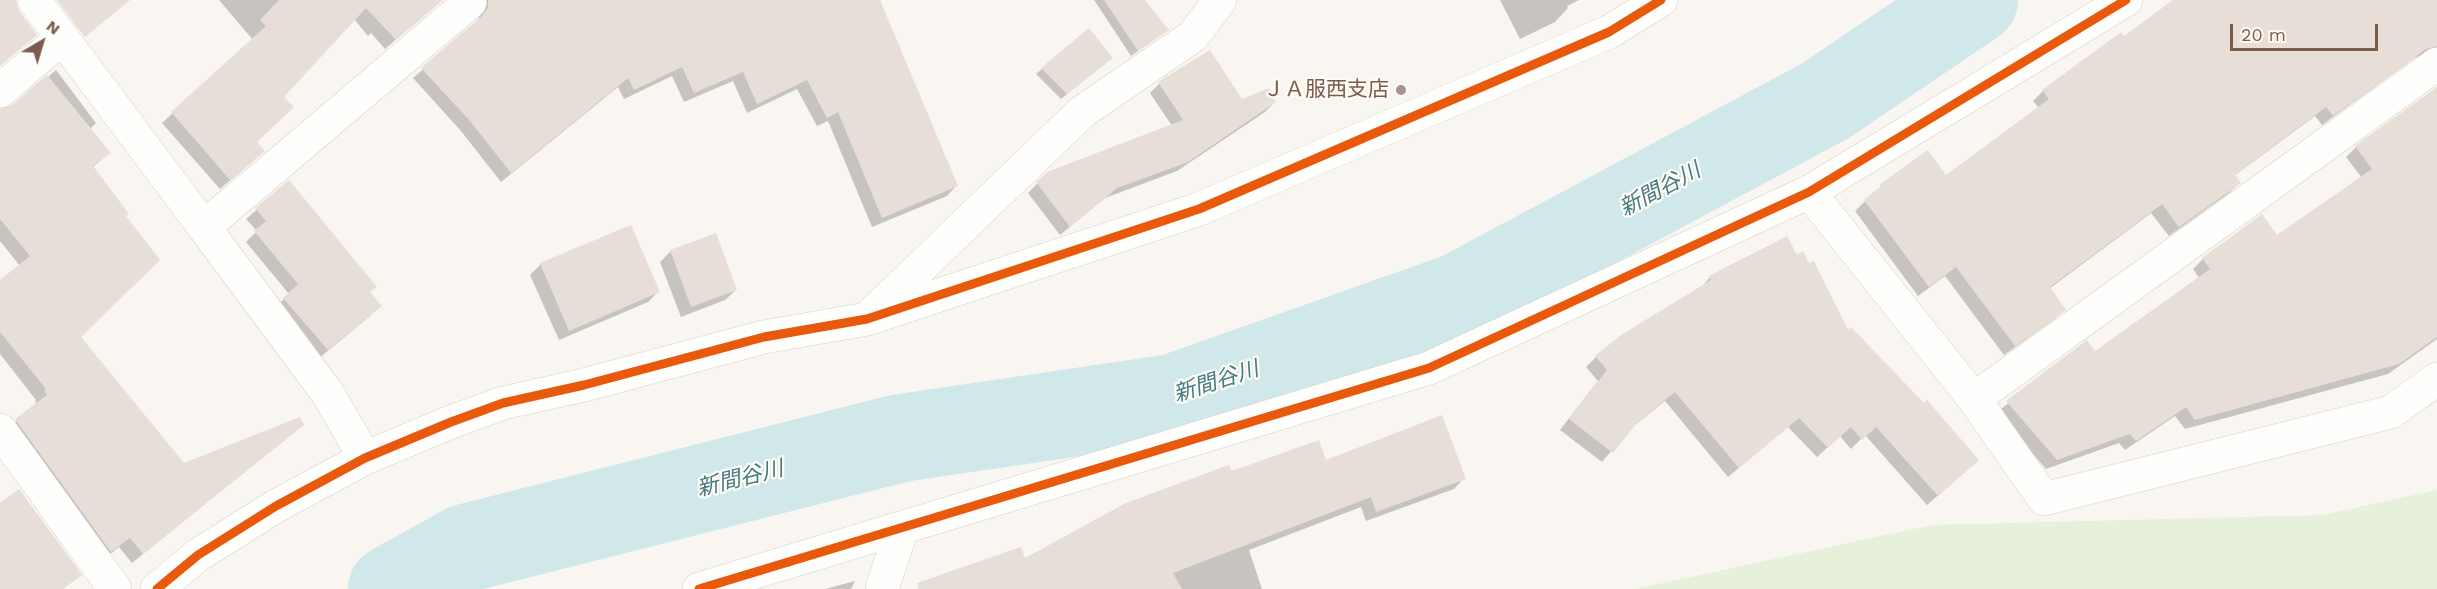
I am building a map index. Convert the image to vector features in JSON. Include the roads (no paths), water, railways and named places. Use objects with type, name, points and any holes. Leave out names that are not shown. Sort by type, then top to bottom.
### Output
[{"type":"street","points":[[34,0],[328,394],[365,458]]},
{"type":"street","points":[[204,227],[470,2],[468,0]]},
{"type":"street","points":[[867,319],[1082,112],[1193,36],[1220,0]]},
{"type":"street","points":[[157,589],[198,555],[276,506],[365,458],[503,403],[584,385],[764,337],[867,319],[1199,209],[1609,32],[1661,0]]},
{"type":"street","points":[[699,589],[1428,368],[1809,192],[2126,0]]},
{"type":"street","points":[[0,91],[62,38]]},
{"type":"street","points":[[1974,399],[2437,64]]},
{"type":"street","points":[[1809,192],[1974,399],[2044,499],[2391,412],[2437,379]]},
{"type":"street","points":[[0,430],[115,589]]},
{"type":"street","points":[[882,589],[902,528]]},
{"type":"waterway","name":"新間谷川","points":[[392,589],[466,548],[901,438],[1173,398],[1459,297],[1825,101],[1974,0]]},
{"type":"place","name":"ＪＡ服西支店","points":[[1401,90]]}]
